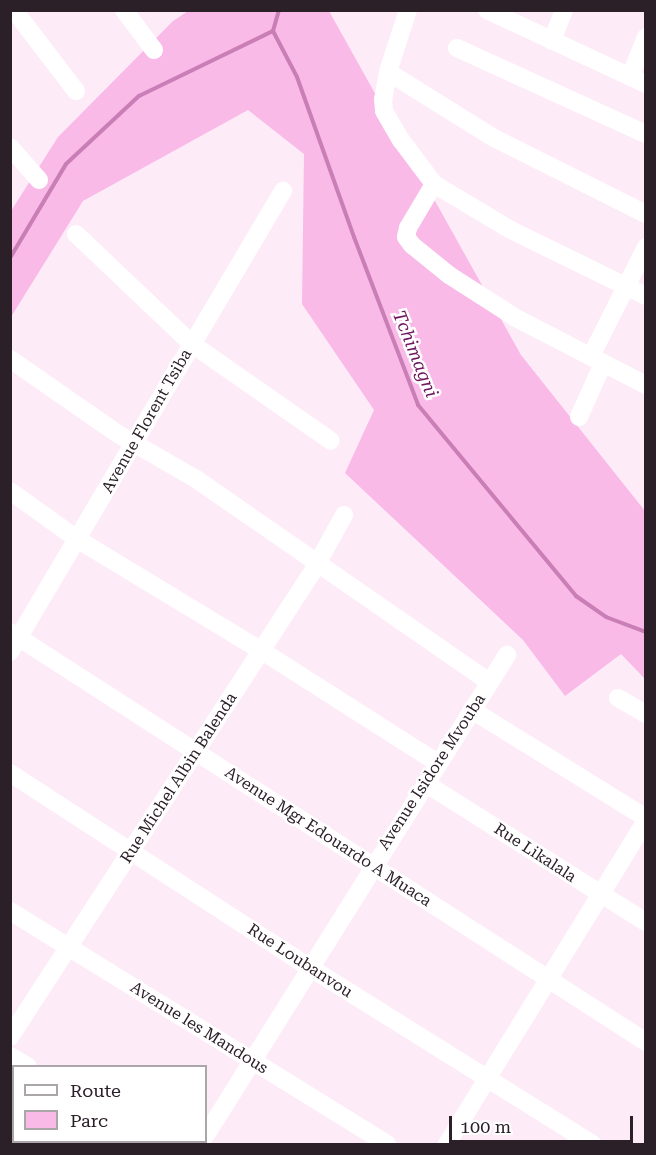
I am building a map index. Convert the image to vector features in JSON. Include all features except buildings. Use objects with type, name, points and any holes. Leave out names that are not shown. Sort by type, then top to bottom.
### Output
[{"type":"street","points":[[14,10],[76,91]]},
{"type":"street","points":[[123,10],[154,50]]},
{"type":"street","points":[[408,10],[388,72],[383,99],[384,111],[401,140],[434,184],[511,230],[645,296]]},
{"type":"street","points":[[487,10],[638,81],[645,37]]},
{"type":"street","points":[[552,41],[564,10]]},
{"type":"street","points":[[458,48],[645,134]]},
{"type":"street","points":[[388,72],[494,138],[645,214]]},
{"type":"street","points":[[10,147],[39,180]]},
{"type":"street","points":[[434,184],[408,228],[406,237],[412,245],[449,275],[516,318],[645,385]]},
{"type":"street","name":"Avenue Florent Tsiba","points":[[14,640],[135,443],[283,191]]},
{"type":"street","points":[[76,234],[192,344],[331,441]]},
{"type":"street","points":[[579,417],[597,359],[645,247]]},
{"type":"street","points":[[10,359],[118,434],[196,479],[489,682]]},
{"type":"street","points":[[10,491],[77,539],[262,651],[438,763]]},
{"type":"street","name":"Rue Michel Albin Balenda","points":[[10,1037],[262,651],[317,564],[344,515]]},
{"type":"street","name":"Avenue Mgr Edouardo A Muaca","points":[[14,640],[196,751],[645,1042]]},
{"type":"street","name":"Avenue Isidore Mvouba","points":[[207,1133],[372,866],[507,655]]},
{"type":"street","points":[[618,698],[645,714]]},
{"type":"street","points":[[447,1144],[550,980],[645,819],[471,710]]},
{"type":"street","name":"Rue Loubanvou","points":[[10,773],[309,967],[592,1144]]},
{"type":"street","name":"Rue Likalala","points":[[425,783],[645,922]]},
{"type":"street","name":"Avenue les Mandous","points":[[10,911],[387,1144]]},
{"type":"street","points":[[10,1056],[25,1065]]},
{"type":"green space","points":[[188,11],[329,11],[521,355],[645,511],[645,679],[621,654],[565,696],[523,640],[345,473],[374,410],[302,304],[304,154],[248,110],[83,201],[11,317],[11,211],[58,137],[173,21]]},
{"type":"waterway","name":"Tchimagni","points":[[279,10],[273,31],[297,77],[354,237],[418,405],[576,596],[606,617],[646,632]]},
{"type":"waterway","points":[[10,258],[66,164],[139,96],[273,31]]}]
